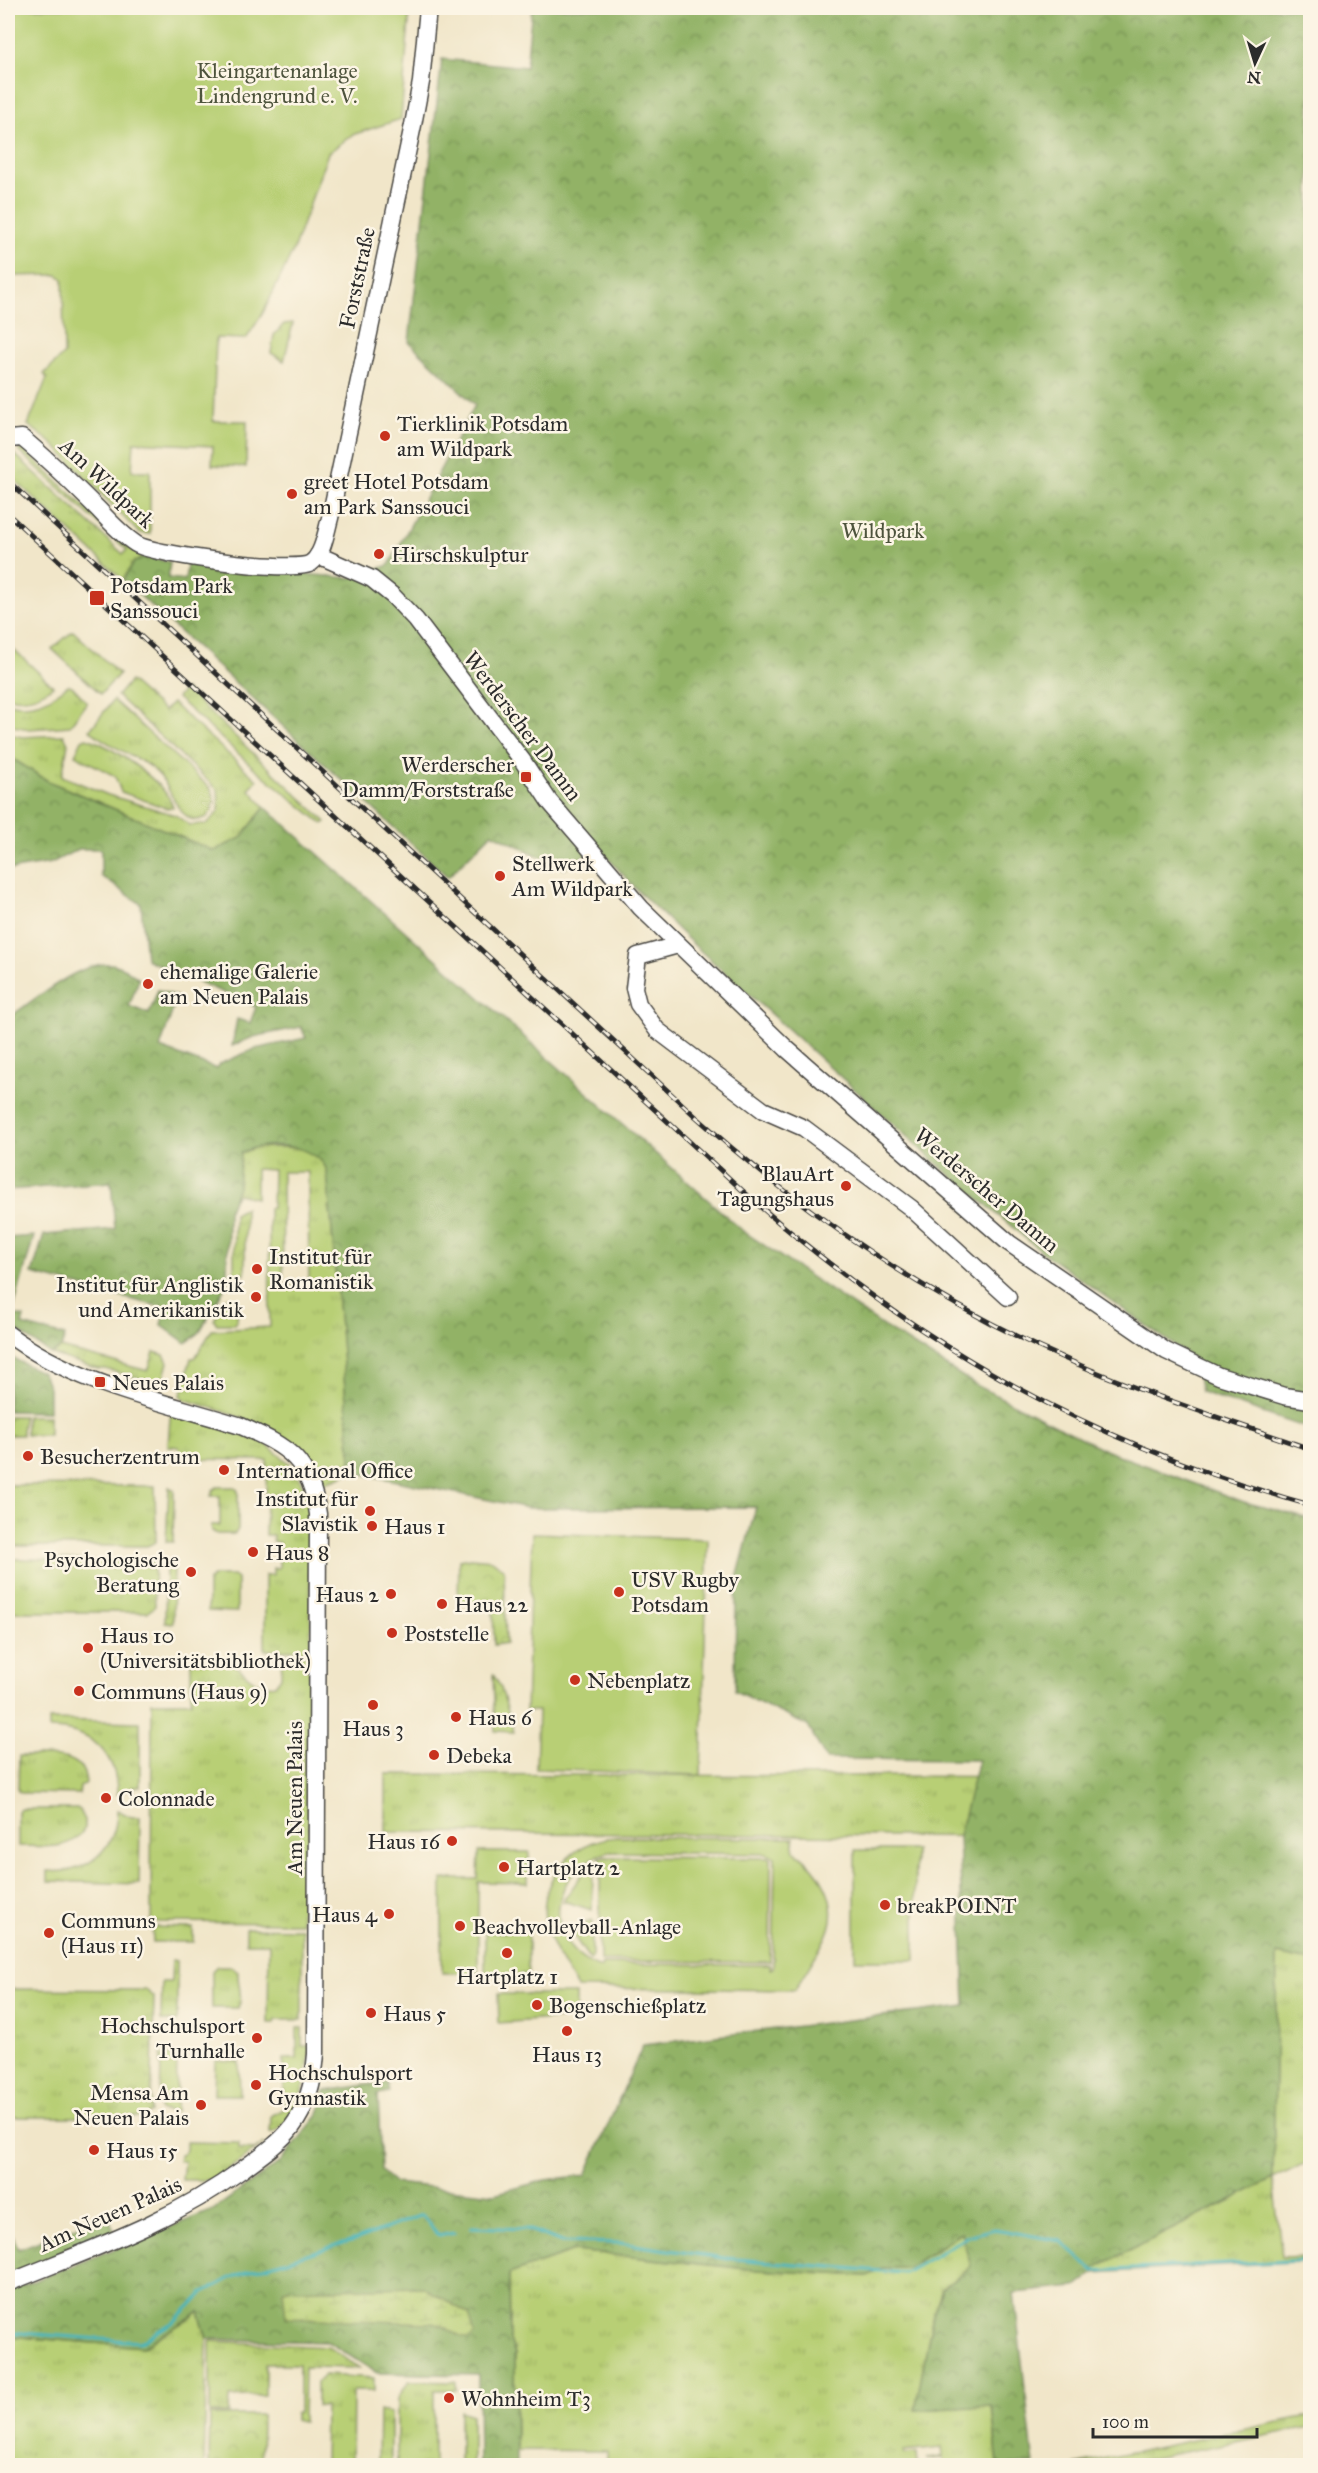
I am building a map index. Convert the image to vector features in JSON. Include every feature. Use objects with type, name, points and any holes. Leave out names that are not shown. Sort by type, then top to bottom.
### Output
[{"type":"street","name":"Forststraße","points":[[318,555],[330,518],[413,125],[421,82],[428,8]]},
{"type":"street","name":"Am Wildpark","points":[[8,439],[22,438],[124,535],[146,549],[165,555],[301,567],[310,564],[318,555]]},
{"type":"street","name":"Werderscher Damm","points":[[318,555],[372,579],[393,596],[416,620],[522,760],[549,801],[642,908],[787,1048],[1009,1243],[1166,1351],[1219,1376],[1284,1395],[1311,1400]]},
{"type":"street","points":[[678,945],[638,956],[634,988],[638,1004],[657,1030],[764,1110],[804,1128],[902,1202],[1008,1297]]},
{"type":"street","name":"Am Neuen Palais","points":[[8,1334],[48,1361],[79,1375],[241,1426],[264,1436],[284,1448],[308,1473],[314,1490],[318,1514],[316,2054],[309,2096],[292,2127],[262,2155],[205,2196],[177,2212],[124,2236],[8,2283]]},
{"type":"green space","name":"Kleingartenanlage Lindengrund e. V.","points":[[8,8],[410,8],[401,119],[352,135],[328,153],[293,251],[263,313],[246,339],[216,338],[213,421],[247,421],[246,467],[212,465],[213,446],[134,442],[132,471],[150,471],[150,534],[139,533],[53,444],[28,425],[47,378],[44,374],[64,354],[63,279],[58,275],[8,276]]},
{"type":"green space","name":"Wildpark","points":[[532,8],[1310,8],[1310,1429],[1201,1392],[1195,1360],[1042,1252],[943,1169],[694,945],[636,889],[597,846],[565,869],[492,833],[448,877],[123,580],[133,563],[144,557],[170,562],[168,578],[185,580],[187,564],[350,578],[389,565],[475,405],[409,342],[442,59],[526,67]]},
{"type":"green space","points":[[293,323],[284,361],[271,353],[274,335],[284,324]]},
{"type":"green space","points":[[22,448],[129,548],[144,557],[133,563],[123,580],[8,474],[9,449],[123,554],[127,550],[18,450]]},
{"type":"green space","points":[[73,631],[113,668],[113,671],[119,674],[101,694],[52,649]]},
{"type":"green space","points":[[8,644],[53,686],[32,697],[20,699],[8,697]]},
{"type":"green space","points":[[130,681],[164,711],[172,703],[257,780],[249,789],[265,807],[241,838],[214,851],[48,781],[8,756],[8,734],[22,737],[64,735],[68,743],[62,776],[108,795],[175,815],[190,825],[207,824],[219,811],[218,790],[117,696]]},
{"type":"green space","points":[[68,685],[72,686],[87,702],[70,726],[29,729],[8,725],[8,703],[25,705],[40,702]]},
{"type":"green space","points":[[185,689],[326,822],[323,824],[253,767],[177,698]]},
{"type":"green space","points":[[113,700],[209,787],[214,802],[207,817],[198,820],[191,819],[184,814],[165,783],[153,769],[90,730]]},
{"type":"green space","points":[[86,738],[108,747],[136,765],[160,787],[173,807],[166,808],[121,792],[115,776],[75,755],[82,740]]},
{"type":"green space","points":[[8,756],[48,781],[214,851],[241,838],[265,807],[743,1231],[886,1328],[976,1385],[1107,1451],[1244,1502],[1310,1519],[1310,1961],[1277,1954],[1273,2179],[1094,2268],[1094,2273],[1076,2287],[1014,2293],[1034,2465],[998,2465],[992,2406],[915,2410],[933,2315],[942,2289],[971,2266],[961,2233],[907,2268],[882,2268],[867,2276],[759,2270],[574,2251],[509,2274],[510,2340],[515,2354],[516,2465],[479,2465],[478,2375],[377,2373],[328,2342],[207,2339],[199,2312],[143,2347],[8,2336],[8,2291],[213,2210],[281,2161],[319,2114],[325,2091],[387,2082],[389,2092],[378,2094],[381,2171],[395,2183],[494,2194],[546,2180],[586,2175],[643,2045],[965,2006],[959,1835],[978,1760],[826,1759],[808,1726],[735,1691],[736,1582],[756,1507],[528,1508],[352,1472],[327,1171],[322,1162],[313,1155],[302,1150],[276,1146],[263,1146],[241,1153],[238,1187],[228,1212],[227,1283],[199,1333],[186,1343],[161,1325],[165,1308],[32,1274],[44,1235],[115,1229],[111,1182],[8,1190],[8,1018],[77,972],[106,964],[122,967],[139,979],[129,1006],[149,1014],[158,990],[177,997],[160,1048],[217,1069],[219,1064],[255,1049],[306,1038],[301,1027],[253,1037],[232,1046],[237,1019],[250,1023],[256,1007],[146,959],[141,904],[101,876],[101,849],[79,849],[51,863],[8,870]]},
{"type":"green space","points":[[284,1147],[307,1150],[324,1163],[327,1171],[352,1472],[319,1485],[292,1449],[262,1427],[184,1399],[181,1395],[191,1358],[195,1358],[212,1330],[270,1327],[269,1208],[272,1208],[273,1170],[256,1169],[256,1198],[238,1194],[233,1198],[241,1153],[254,1148]],"holes":[[[282,1172],[308,1172],[309,1286],[283,1286]]]},
{"type":"green space","points":[[245,1208],[245,1274],[234,1274],[234,1214]]},
{"type":"green space","points":[[34,1236],[12,1314],[24,1317],[22,1325],[65,1336],[61,1348],[51,1354],[8,1324],[8,1238]]},
{"type":"green space","points":[[227,1297],[231,1298],[238,1308],[237,1320],[234,1324],[217,1324],[214,1320]]},
{"type":"green space","points":[[61,1348],[148,1371],[154,1352],[164,1355],[168,1362],[162,1384],[98,1369],[51,1354]]},
{"type":"green space","points":[[8,1356],[43,1373],[49,1388],[49,1412],[8,1411]]},
{"type":"green space","points":[[174,1412],[263,1442],[294,1467],[310,1501],[311,1650],[265,1650],[265,1575],[273,1575],[273,1568],[279,1568],[279,1542],[273,1542],[273,1535],[265,1535],[267,1460],[181,1459],[179,1447],[168,1446],[170,1418]]},
{"type":"green space","points":[[8,1416],[23,1416],[22,1435],[8,1435]]},
{"type":"green space","points":[[26,1416],[49,1416],[49,1435],[26,1435]]},
{"type":"green space","points":[[8,1485],[155,1486],[156,1542],[147,1546],[8,1546]]},
{"type":"green space","points":[[169,1487],[174,1490],[173,1542],[166,1542]]},
{"type":"green space","points":[[217,1487],[235,1487],[238,1491],[238,1529],[235,1534],[217,1534],[212,1531],[211,1525],[220,1525],[220,1496],[211,1496]]},
{"type":"green space","points":[[532,1533],[708,1539],[701,1775],[536,1769],[538,1711],[526,1711]]},
{"type":"green space","points":[[471,1558],[492,1560],[504,1569],[506,1643],[494,1645],[493,1604],[458,1602],[459,1560]]},
{"type":"green space","points":[[8,1559],[154,1561],[155,1606],[148,1612],[8,1612]]},
{"type":"green space","points":[[166,1567],[174,1567],[173,1623],[165,1622]]},
{"type":"green space","points":[[214,1576],[233,1576],[237,1579],[237,1612],[208,1611],[208,1581]]},
{"type":"green space","points":[[282,1655],[310,1655],[309,1888],[301,1888],[301,1923],[151,1922],[152,1702],[191,1702],[191,1662],[232,1662],[257,1682],[269,1686],[275,1685],[281,1677]]},
{"type":"green space","points":[[493,1674],[501,1688],[514,1732],[495,1731]]},
{"type":"green space","points":[[49,1720],[140,1722],[140,1787],[132,1787],[117,1794],[112,1767],[107,1755],[99,1746],[77,1733],[49,1729]]},
{"type":"green space","points":[[19,1756],[50,1756],[70,1760],[84,1772],[86,1783],[80,1787],[79,1794],[22,1793],[18,1791]]},
{"type":"green space","points":[[386,1774],[1310,1778],[1310,1839],[386,1832]]},
{"type":"green space","points":[[21,1809],[79,1809],[85,1820],[85,1828],[79,1836],[64,1844],[46,1847],[18,1846],[18,1811]]},
{"type":"green space","points":[[117,1810],[131,1817],[140,1817],[139,1884],[48,1881],[48,1871],[76,1868],[98,1856],[112,1836]]},
{"type":"green space","points":[[617,1837],[794,1838],[794,1851],[820,1876],[826,1887],[831,1910],[831,1922],[827,1934],[795,1990],[577,1988],[556,1953],[547,1931],[544,1913],[546,1896],[551,1881],[571,1855],[584,1846]],"holes":[[[609,1852],[766,1854],[775,1857],[773,1968],[770,1969],[770,1965],[602,1964],[601,1968],[581,1958],[568,1943],[560,1926],[559,1908],[563,1890],[573,1874],[589,1860]]]},
{"type":"green space","name":"breakPOINT","points":[[855,1850],[915,1850],[915,1960],[855,1960]]},
{"type":"green space","name":"Beachvolleyball-Anlage","points":[[479,1852],[529,1852],[528,1883],[478,1882],[478,1973],[442,1973],[442,1879],[478,1879]]},
{"type":"green space","points":[[600,1857],[771,1858],[770,1962],[600,1961]]},
{"type":"green space","points":[[590,1863],[593,1868],[592,1910],[563,1901]]},
{"type":"green space","points":[[592,1921],[592,1955],[590,1960],[569,1929]]},
{"type":"green space","points":[[152,1927],[193,1928],[193,1942],[153,1942]]},
{"type":"green space","points":[[246,1928],[302,1929],[302,2020],[276,2020],[275,2023],[268,2023],[269,1943],[246,1943]]},
{"type":"green space","name":"Hartplatz 1","points":[[485,1932],[528,1932],[528,1974],[485,1973]]},
{"type":"green space","points":[[1277,1954],[1310,1961],[1310,2161],[1273,2179]]},
{"type":"green space","points":[[172,1960],[177,1961],[177,2021],[161,2021],[162,1982],[171,1982]]},
{"type":"green space","points":[[217,1966],[230,1966],[238,1972],[240,2004],[238,2008],[212,2008],[212,1971]]},
{"type":"green space","points":[[8,1989],[146,1990],[154,1997],[151,2112],[142,2117],[8,2117]]},
{"type":"green space","name":"Bogenschießplatz","points":[[498,1994],[576,1994],[576,2017],[499,2023]]},
{"type":"green space","points":[[297,2028],[302,2028],[302,2046],[311,2046],[304,2083],[289,2119],[270,2133],[271,2116],[284,2109],[284,2059],[297,2059]]},
{"type":"green space","points":[[161,2055],[177,2055],[176,2112],[160,2110]]},
{"type":"green space","points":[[215,2061],[239,2062],[240,2095],[214,2095]]},
{"type":"green space","points":[[186,2142],[239,2143],[239,2149],[255,2150],[264,2144],[213,2180],[182,2180],[184,2161],[178,2161],[179,2156],[186,2150]]},
{"type":"green space","points":[[1273,2179],[1282,2257],[1310,2256],[1310,2261],[1094,2273],[1094,2268]]},
{"type":"green space","points":[[107,2215],[116,2235],[8,2275],[8,2227],[19,2249]]},
{"type":"green space","points":[[961,2232],[971,2266],[942,2289],[933,2315],[916,2410],[992,2406],[998,2465],[944,2465],[943,2458],[928,2460],[928,2458],[943,2456],[942,2447],[903,2451],[904,2454],[917,2453],[918,2465],[914,2466],[607,2466],[607,2451],[516,2450],[515,2354],[510,2340],[509,2274],[574,2251],[759,2270],[867,2276],[881,2268],[907,2268]]},
{"type":"green space","points":[[423,2287],[469,2314],[475,2334],[469,2339],[432,2323],[286,2318],[283,2290]]},
{"type":"green space","points":[[199,2312],[207,2339],[204,2465],[8,2466],[8,2336],[143,2347]]},
{"type":"green space","points":[[210,2341],[328,2347],[359,2368],[304,2367],[303,2422],[295,2421],[295,2413],[299,2413],[299,2364],[265,2364],[265,2395],[230,2397],[229,2413],[210,2413]]},
{"type":"green space","points":[[325,2375],[374,2378],[374,2391],[353,2391],[352,2465],[324,2465],[325,2406],[317,2406],[317,2382]]},
{"type":"green space","points":[[409,2381],[456,2382],[456,2390],[434,2390],[434,2465],[397,2466],[397,2399]]},
{"type":"green space","points":[[379,2411],[391,2413],[391,2465],[378,2465]]},
{"type":"green space","points":[[460,2411],[472,2415],[472,2465],[460,2465]]},
{"type":"green space","points":[[210,2415],[262,2415],[261,2465],[209,2465]]},
{"type":"green space","points":[[1310,2417],[1310,2427],[1119,2465],[1074,2465]]},
{"type":"waterway","points":[[8,2332],[140,2342],[175,2321],[204,2292],[237,2275],[357,2239],[422,2215],[439,2236],[454,2233]]},
{"type":"waterway","points":[[471,2227],[527,2229],[562,2242],[620,2243],[724,2258],[905,2273],[968,2236],[995,2229],[1061,2241],[1094,2271],[1310,2260]]},
{"type":"railway","points":[[8,481],[694,1115],[780,1187],[871,1253],[919,1283],[1017,1337],[1128,1385],[1310,1449]]},
{"type":"railway","points":[[8,514],[755,1202],[818,1255],[882,1303],[948,1347],[1084,1422],[1156,1453],[1231,1481],[1310,1505]]},
{"type":"place","name":"Tierklinik Potsdam am Wildpark","points":[[385,436]]},
{"type":"place","name":"greet Hotel Potsdam am Park Sanssouci","points":[[292,494]]},
{"type":"place","name":"Hirschskulptur","points":[[379,554]]},
{"type":"place","name":"Potsdam Park Sanssouci","points":[[97,598]]},
{"type":"place","name":"Werderscher Damm/Forststraße","points":[[526,777]]},
{"type":"place","name":"Stellwerk Am Wildpark","points":[[500,876]]},
{"type":"place","name":"ehemalige Galerie am Neuen Palais","points":[[148,984]]},
{"type":"place","name":"BlauArt Tagungshaus","points":[[846,1186]]},
{"type":"place","name":"Institut für Romanistik","points":[[257,1269]]},
{"type":"place","name":"Institut für Anglistik und Amerikanistik","points":[[256,1297]]},
{"type":"place","name":"Neues Palais","points":[[100,1382]]},
{"type":"place","name":"Besucherzentrum","points":[[28,1456]]},
{"type":"place","name":"International Office","points":[[224,1470]]},
{"type":"place","name":"Institut für Slavistik","points":[[370,1511]]},
{"type":"place","name":"Haus 1","points":[[372,1526]]},
{"type":"place","name":"Haus 8","points":[[253,1552]]},
{"type":"place","name":"Psychologische Beratung","points":[[191,1572]]},
{"type":"place","name":"USV Rugby Potsdam","points":[[619,1592]]},
{"type":"place","name":"Haus 2","points":[[391,1594]]},
{"type":"place","name":"Haus 22","points":[[442,1604]]},
{"type":"place","name":"Poststelle","points":[[392,1633]]},
{"type":"place","name":"Haus 10 (Universitätsbibliothek)","points":[[88,1648]]},
{"type":"place","name":"Nebenplatz","points":[[575,1680]]},
{"type":"place","name":"Communs (Haus 9)","points":[[79,1691]]},
{"type":"place","name":"Haus 3","points":[[373,1705]]},
{"type":"place","name":"Haus 6","points":[[456,1717]]},
{"type":"place","name":"Debeka","points":[[434,1755]]},
{"type":"place","name":"Colonnade","points":[[106,1798]]},
{"type":"place","name":"Haus 16","points":[[452,1841]]},
{"type":"place","name":"Hartplatz 2","points":[[504,1867]]},
{"type":"place","name":"breakPOINT","points":[[885,1905]]},
{"type":"place","name":"Haus 4","points":[[389,1914]]},
{"type":"place","name":"Beachvolleyball-Anlage","points":[[460,1926]]},
{"type":"place","name":"Communs (Haus 11)","points":[[49,1933]]},
{"type":"place","name":"Hartplatz 1","points":[[507,1953]]},
{"type":"place","name":"Bogenschießplatz","points":[[537,2005]]},
{"type":"place","name":"Haus 5","points":[[371,2013]]},
{"type":"place","name":"Haus 13","points":[[567,2031]]},
{"type":"place","name":"Hochschulsport Turnhalle","points":[[257,2038]]},
{"type":"place","name":"Hochschulsport Gymnastik","points":[[256,2085]]},
{"type":"place","name":"Mensa Am Neuen Palais","points":[[201,2105]]},
{"type":"place","name":"Haus 15","points":[[94,2150]]},
{"type":"place","name":"Wohnheim T3","points":[[449,2398]]}]
